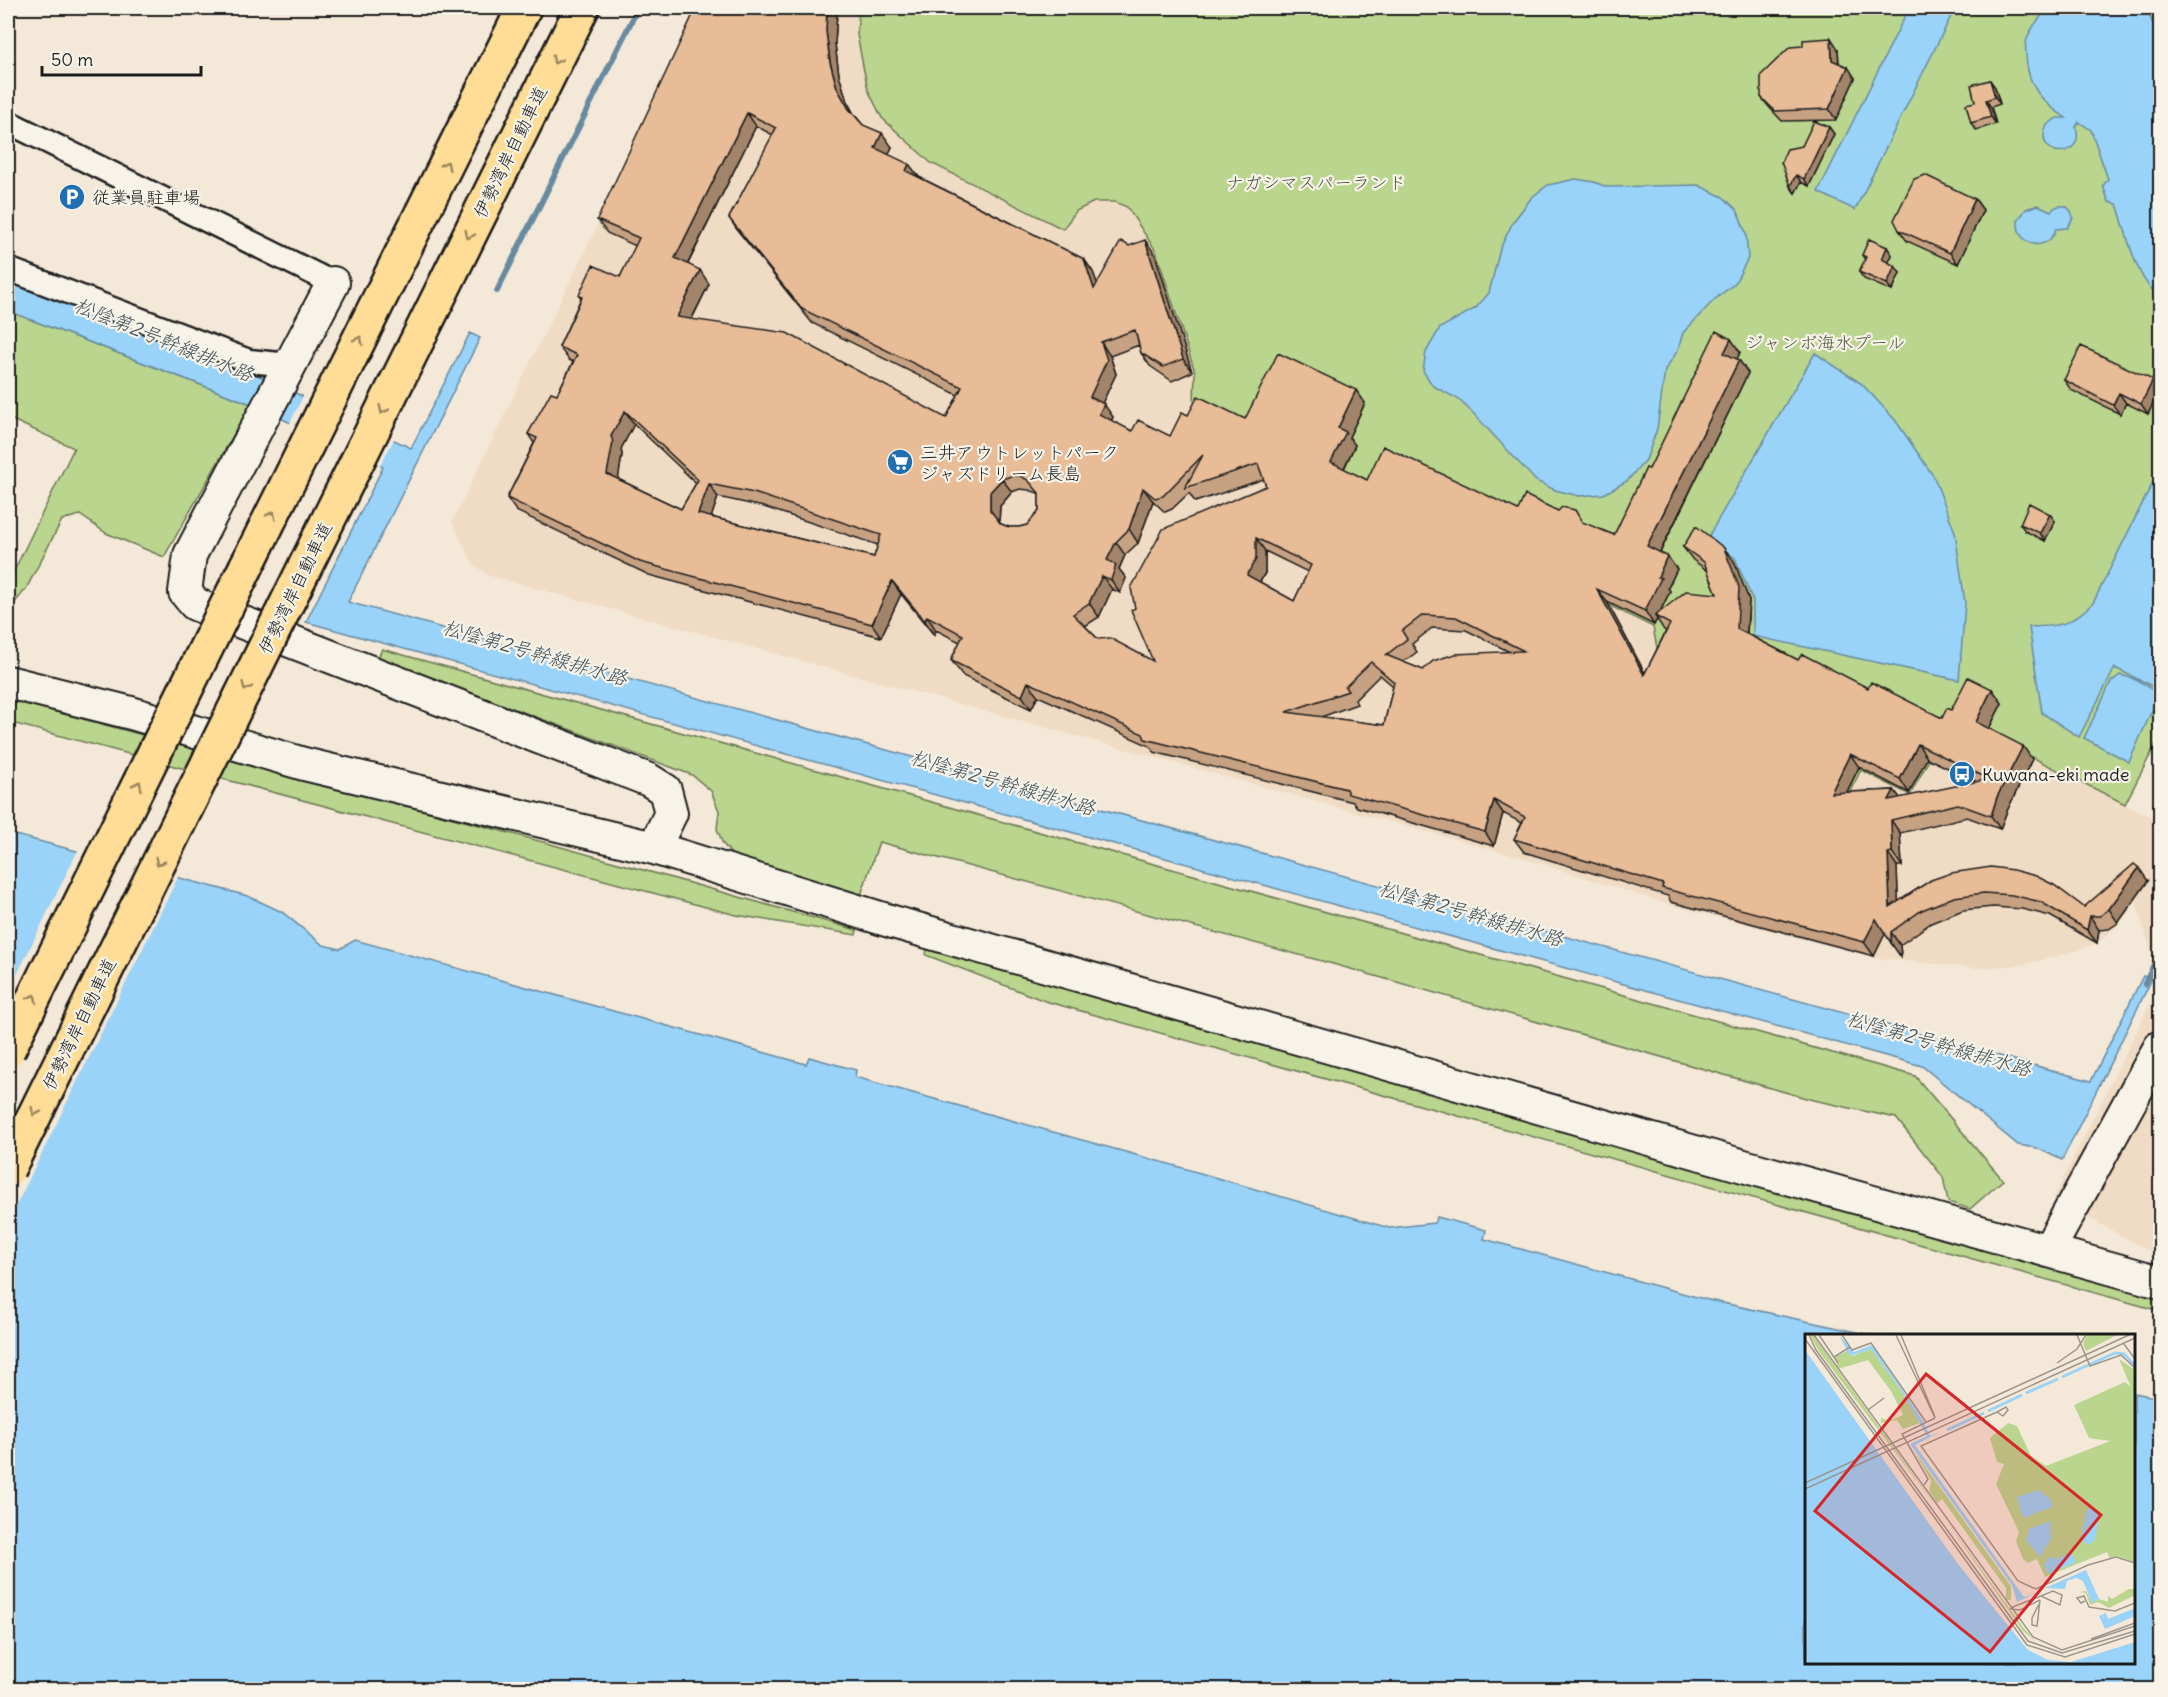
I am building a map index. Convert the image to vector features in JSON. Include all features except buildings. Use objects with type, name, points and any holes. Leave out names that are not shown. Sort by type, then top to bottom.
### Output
[{"type":"highway","points":[[8,1050],[524,8]]},
{"type":"highway","name":"伊勢湾岸自動車道","points":[[8,1169],[582,8]]},
{"type":"street","points":[[8,122],[333,283],[190,555],[185,592],[195,604],[649,780],[665,790],[670,813],[654,848]]},
{"type":"street","points":[[8,269],[249,361],[286,372]]},
{"type":"street","points":[[8,682],[131,713],[304,764],[654,848],[916,929],[1740,1165],[2160,1282]]},
{"type":"street","points":[[2049,1251],[2160,1047]]},
{"type":"shaded area","name":"三井アウトレットパーク ジャズドリーム長島","points":[[704,8],[859,8],[857,34],[868,90],[882,118],[898,132],[1076,211],[1094,202],[1115,202],[1127,207],[1156,251],[1195,372],[1194,401],[1653,628],[1661,669],[1861,770],[1952,717],[2160,822],[2160,981],[2136,902],[2120,923],[2098,943],[2021,965],[1975,968],[1876,958],[1671,905],[1516,856],[487,575],[473,563],[452,522]]},
{"type":"shaded area","points":[[2160,984],[2160,1256],[2053,1199]]},
{"type":"green space","name":"ジャンボ海水プール","points":[[859,8],[2160,8],[2160,736],[2125,804],[1952,717],[1910,795],[1861,770],[1846,799],[1661,669],[1653,627],[1194,401],[1195,372],[1156,251],[1127,207],[1115,202],[1094,202],[1076,211],[1063,229],[931,163],[882,118],[868,90],[857,34]]},
{"type":"green space","points":[[8,311],[251,404],[164,557],[106,533],[80,515],[62,520],[26,589],[8,611],[8,578],[11,577],[74,448],[8,418]]},
{"type":"green space","points":[[382,649],[1915,1076],[2003,1180],[1970,1209],[1948,1202],[1943,1177],[1896,1118],[1813,1100],[1333,964],[879,842],[859,901],[733,856],[723,844],[717,829],[719,811],[711,791],[692,775],[378,658]]},
{"type":"green space","points":[[8,699],[554,845],[857,930],[856,935],[736,915],[8,722]]},
{"type":"green space","points":[[927,949],[2160,1288],[2160,1311],[1045,1001],[926,955]]},
{"type":"water","points":[[1909,8],[1955,8],[1855,210],[1818,192]]},
{"type":"water","points":[[2049,8],[2146,8],[2153,24],[2160,24],[2160,297],[2151,289],[2138,268],[2117,204],[2109,202],[2103,186],[2108,179],[2091,130],[2079,122],[2076,127],[2077,138],[2073,146],[2067,150],[2059,152],[2046,144],[2044,136],[2047,125],[2057,118],[2066,118],[2043,100],[2033,85],[2027,68],[2026,46],[2032,29]]},
{"type":"water","points":[[1576,179],[1607,187],[1698,185],[1723,197],[1737,210],[1746,233],[1748,258],[1735,283],[1714,300],[1683,333],[1678,350],[1665,370],[1657,429],[1646,460],[1627,481],[1604,494],[1579,496],[1555,490],[1536,481],[1473,413],[1458,399],[1433,386],[1423,371],[1426,352],[1440,328],[1476,308],[1489,293],[1500,249],[1513,222],[1532,197],[1548,185]]},
{"type":"water","points":[[2038,205],[2051,211],[2058,206],[2065,206],[2070,210],[2073,218],[2067,228],[2056,229],[2046,242],[2033,244],[2022,236],[2018,220],[2026,209]]},
{"type":"water","points":[[8,279],[241,367],[411,448],[470,333],[480,338],[348,602],[2091,1081],[2143,976],[2152,979],[2062,1160],[2037,1148],[2018,1145],[1922,1066],[306,622],[383,467],[251,404],[8,311]]},
{"type":"water","points":[[1815,353],[1862,384],[1896,421],[1934,477],[1955,532],[1965,603],[1959,680],[1753,636],[1753,601],[1735,558],[1708,537]]},
{"type":"water","points":[[2160,468],[2160,690],[2115,668],[2079,737],[2042,713],[2029,627],[2064,623],[2093,603]]},
{"type":"water","points":[[2120,675],[2147,686],[2158,697],[2129,762],[2084,738],[2111,682]]},
{"type":"water","points":[[8,833],[248,896],[282,912],[323,945],[340,949],[355,940],[806,1064],[809,1057],[856,1070],[855,1077],[1389,1228],[1434,1223],[1437,1217],[1486,1230],[1484,1239],[1704,1299],[1866,1334],[1805,1334],[1805,1664],[2135,1664],[2135,1393],[2160,1398],[2160,1689],[8,1689]]},
{"type":"pier","points":[[304,394],[395,437],[379,468],[289,425]]},
{"type":"pier","points":[[79,848],[179,875],[8,1222],[8,993]]},
{"type":"waterway","points":[[497,291],[638,8]]},
{"type":"waterway","name":"松陰第2号幹線排水路","points":[[2145,984],[2160,951]]},
{"type":"place","name":"従業員駐車場","points":[[72,197]]},
{"type":"place","name":"三井アウトレットパーク ジャズドリーム長島","points":[[900,462]]},
{"type":"place","name":"Kuwana-eki made","points":[[1962,774]]},
{"type":"park label","name":"ナガシマスパーランド","points":[[1316,182]]}]
